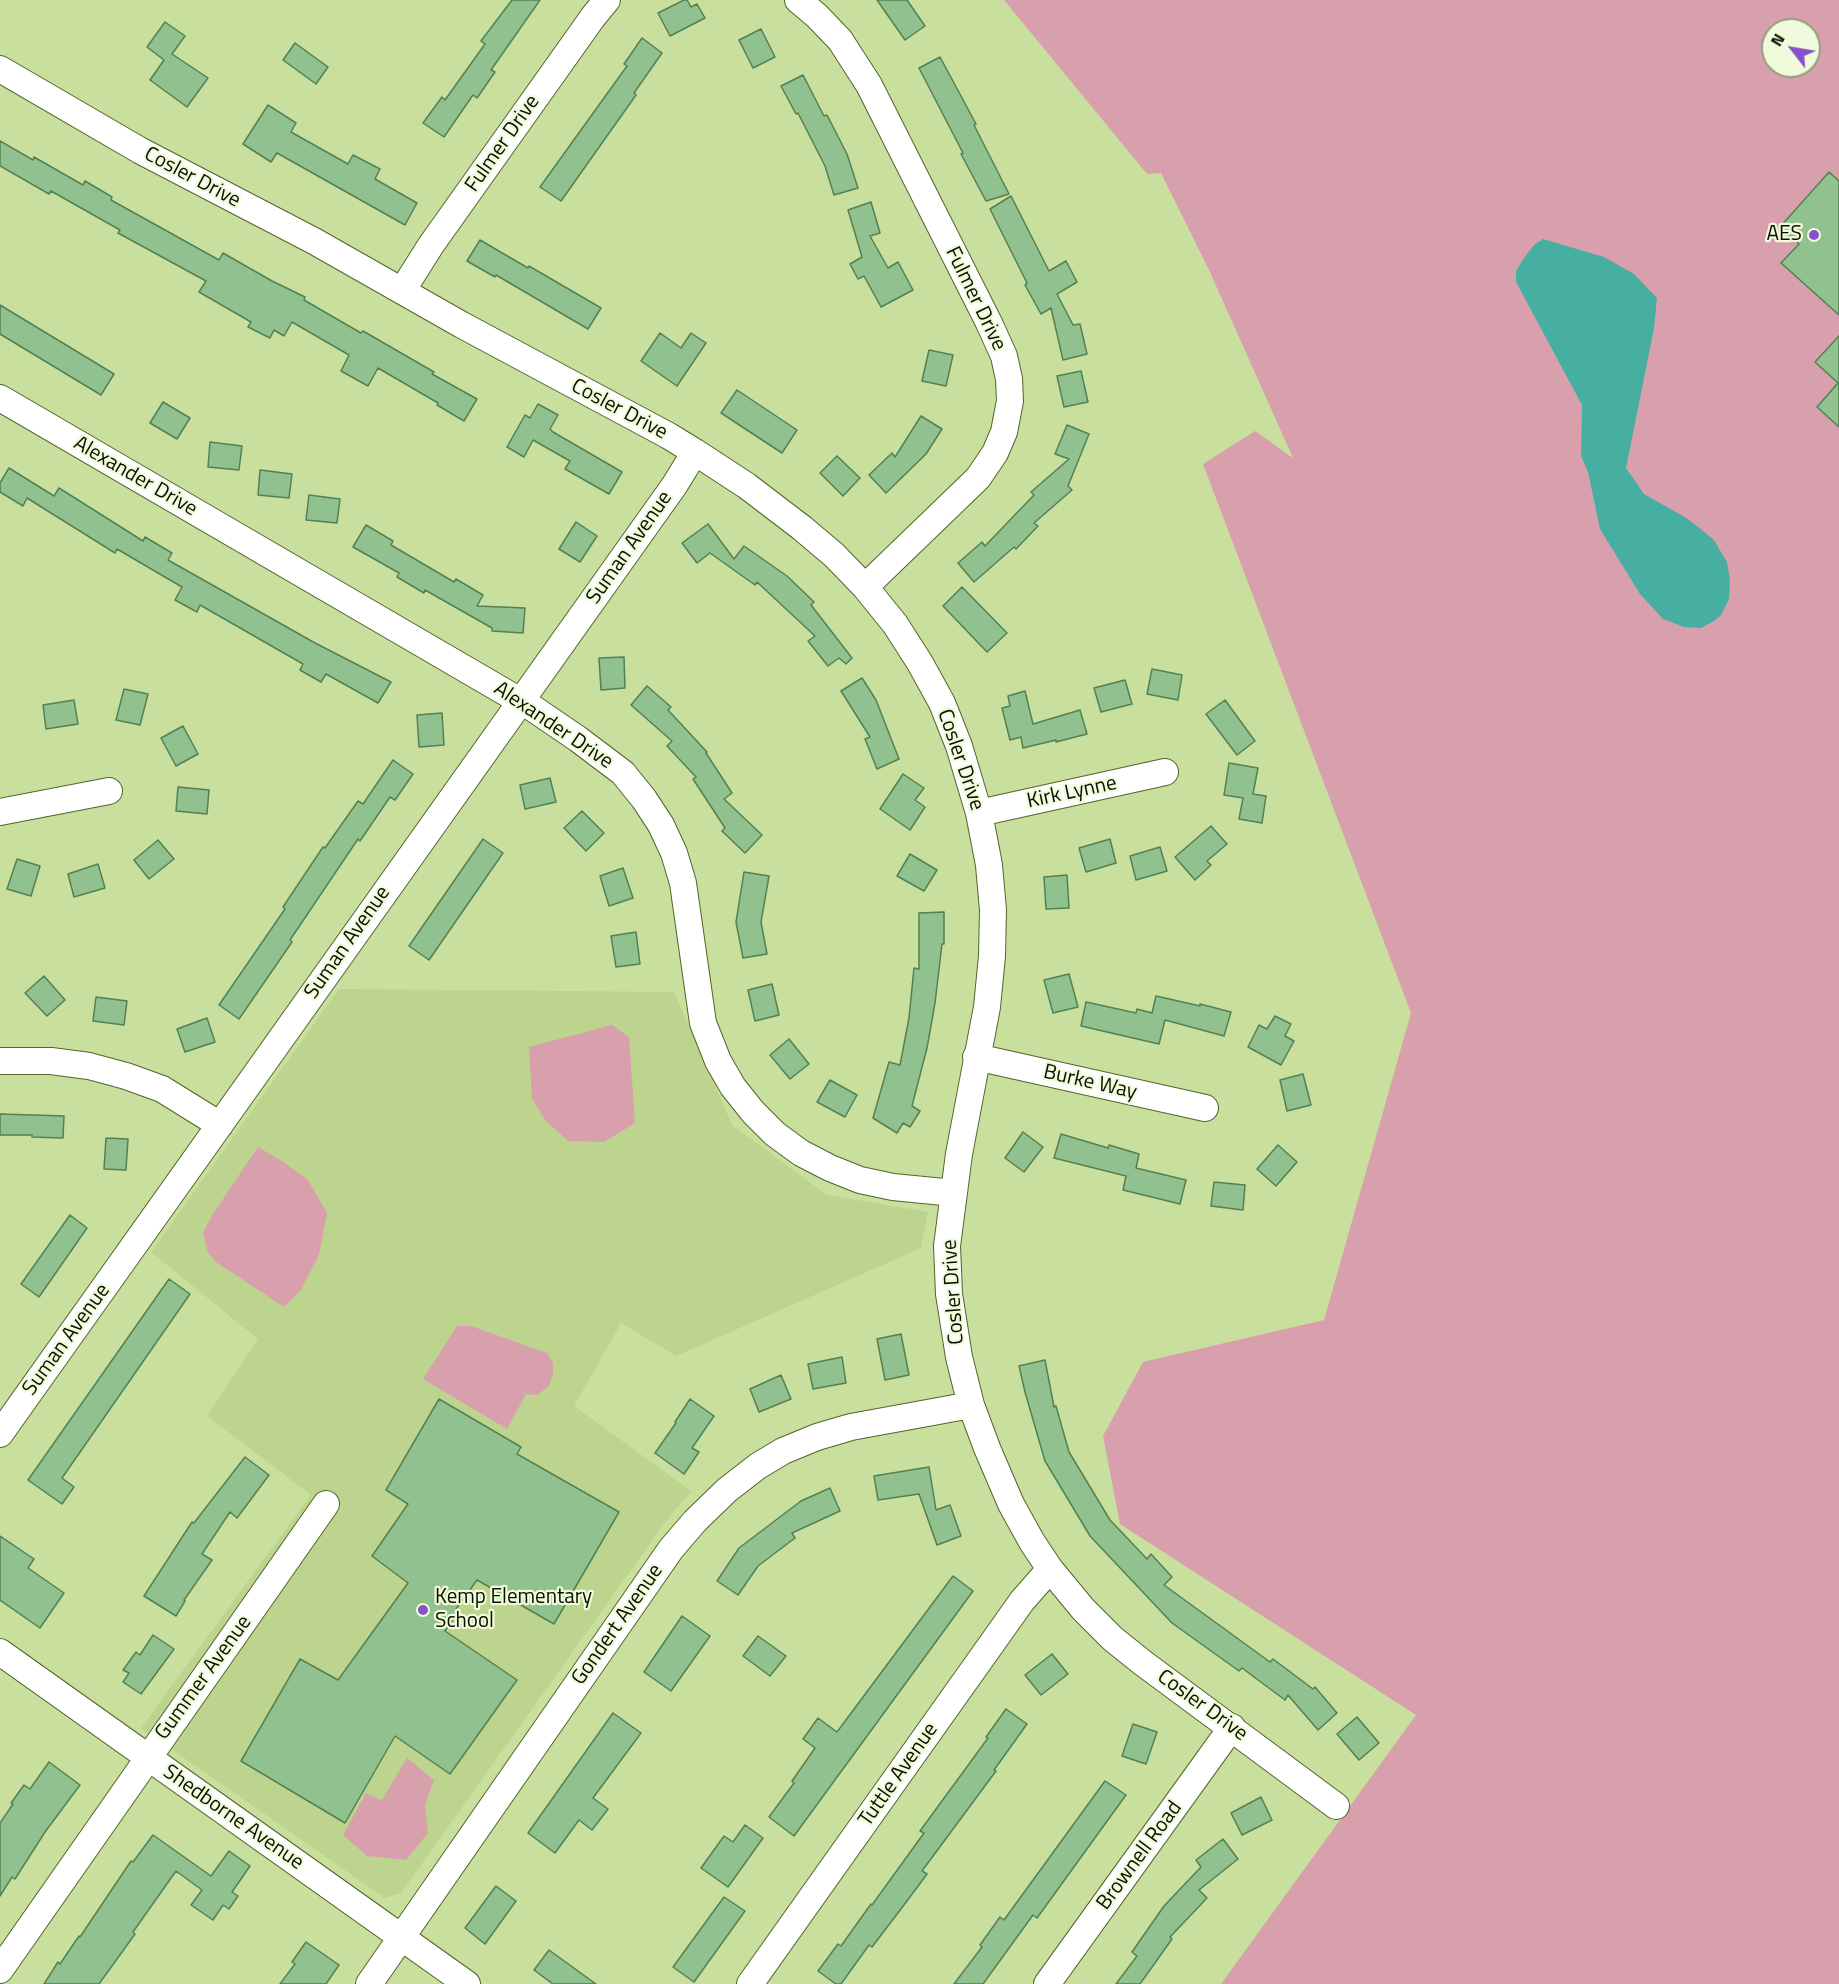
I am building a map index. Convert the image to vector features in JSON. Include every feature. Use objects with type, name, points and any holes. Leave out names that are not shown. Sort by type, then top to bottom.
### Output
[{"type":"street","name":"Fulmer Drive","points":[[402,291],[431,245],[607,0]]},
{"type":"street","name":"Fulmer Drive","points":[[798,0],[840,40],[869,85],[989,323],[1004,356],[1009,379],[1010,401],[1004,432],[995,453],[978,478],[865,587]]},
{"type":"street","name":"Cosler Drive","points":[[0,69],[141,151],[314,242],[696,452],[747,486],[834,555],[865,587],[895,624],[942,703],[959,746],[979,813],[989,865],[993,910],[992,956],[987,1007],[976,1057],[947,1246],[949,1294],[959,1357],[971,1405],[987,1448],[1011,1504],[1032,1542],[1050,1569],[1083,1609],[1113,1639],[1143,1663],[1336,1806]]},
{"type":"street","name":"Alexander Drive","points":[[0,398],[521,701],[578,739],[623,773],[661,825],[674,853],[683,883],[703,1023],[718,1060],[733,1087],[775,1134],[801,1153],[830,1168],[861,1180],[892,1187],[954,1193]]},
{"type":"street","name":"Suman Avenue","points":[[0,1434],[668,495],[696,452]]},
{"type":"street","name":"Kirk Lynne","points":[[979,813],[1165,772]]},
{"type":"street","points":[[0,812],[109,791]]},
{"type":"street","name":"Burke Way","points":[[976,1057],[1205,1108]]},
{"type":"street","points":[[0,1061],[51,1061],[89,1066],[126,1076],[162,1089],[220,1125]]},
{"type":"street","name":"Gondert Avenue","points":[[369,1984],[400,1936],[671,1549],[695,1521],[727,1490],[758,1466],[783,1451],[817,1437],[851,1427],[971,1405]]},
{"type":"street","name":"Gummer Avenue","points":[[0,1970],[326,1504]]},
{"type":"street","name":"Tuttle Avenue","points":[[750,1984],[1022,1601],[1050,1569]]},
{"type":"street","name":"Shedborne Avenue","points":[[0,1652],[467,1984]]},
{"type":"street","name":"Brownell Road","points":[[1047,1984],[1232,1727]]},
{"type":"shaded area","points":[[1004,0],[1839,0],[1839,1984],[1221,1984],[1416,1715],[1120,1524],[1103,1436],[1143,1362],[1324,1320],[1411,1013],[1203,464],[1255,431],[1293,458],[1209,270],[1161,173],[1147,174]]},
{"type":"shaded area","points":[[339,989],[674,992],[732,1125],[827,1195],[928,1212],[921,1248],[676,1356],[621,1323],[574,1406],[691,1491],[666,1521],[401,1893],[385,1898],[141,1728],[311,1495],[207,1416],[258,1339],[151,1252]]},
{"type":"shaded area","points":[[612,1025],[629,1037],[635,1123],[604,1142],[568,1141],[545,1120],[532,1098],[529,1047]]},
{"type":"shaded area","points":[[258,1147],[308,1180],[327,1213],[319,1255],[301,1290],[284,1307],[216,1262],[208,1253],[203,1233],[211,1217]]},
{"type":"shaded area","points":[[457,1326],[471,1326],[547,1353],[553,1363],[553,1374],[548,1387],[537,1395],[526,1394],[507,1429],[423,1379]]},
{"type":"shaded area","points":[[407,1758],[434,1780],[425,1805],[428,1833],[406,1860],[367,1856],[343,1835],[366,1793],[382,1800]]},
{"type":"water","points":[[1543,239],[1604,257],[1634,274],[1657,298],[1654,328],[1626,468],[1644,494],[1688,519],[1714,540],[1727,562],[1730,580],[1729,599],[1721,615],[1701,628],[1684,627],[1663,619],[1640,594],[1600,529],[1588,472],[1581,456],[1582,405],[1516,282],[1516,271],[1524,258],[1534,245]]},
{"type":"building","points":[[512,0],[540,0],[491,70],[495,72],[477,98],[473,95],[444,137],[423,123],[442,97],[445,100],[485,44],[481,41]]},
{"type":"building","points":[[687,0],[691,7],[697,4],[705,18],[670,36],[658,13]]},
{"type":"building","points":[[877,0],[907,0],[925,26],[905,40]]},
{"type":"building","points":[[165,22],[185,36],[172,54],[208,78],[187,107],[150,80],[164,60],[147,47]]},
{"type":"building","points":[[761,29],[775,57],[753,68],[739,40]]},
{"type":"building","points":[[642,38],[662,53],[634,93],[636,95],[561,201],[540,187],[627,66],[624,64]]},
{"type":"building","points":[[295,43],[328,67],[316,84],[283,60]]},
{"type":"building","points":[[940,57],[976,124],[974,125],[1009,194],[986,201],[961,154],[963,153],[919,68]]},
{"type":"building","points":[[803,75],[847,154],[858,188],[834,195],[825,166],[798,113],[796,114],[781,86]]},
{"type":"building","points":[[268,105],[296,123],[291,132],[348,164],[353,155],[380,169],[375,179],[417,203],[405,225],[277,153],[271,162],[243,144]]},
{"type":"building","points":[[0,141],[83,185],[85,181],[112,197],[111,200],[219,260],[223,253],[305,297],[304,300],[361,333],[363,331],[477,399],[464,421],[378,368],[368,386],[341,371],[349,355],[292,322],[284,336],[274,330],[270,338],[248,327],[251,322],[199,292],[206,281],[118,233],[120,230],[51,191],[49,194],[0,166]]},
{"type":"building","name":"AES","points":[[1829,172],[1839,181],[1839,315],[1781,263],[1799,244],[1780,227]]},
{"type":"building","points":[[1011,196],[1049,271],[1066,261],[1077,282],[1057,294],[1073,325],[1080,324],[1087,354],[1063,360],[1051,308],[1041,314],[1025,285],[1027,283],[990,209]]},
{"type":"building","points":[[871,202],[880,233],[870,236],[888,268],[898,262],[913,290],[881,307],[864,276],[858,279],[850,264],[862,257],[848,210]]},
{"type":"building","points":[[480,240],[601,308],[588,329],[496,275],[495,277],[467,261]]},
{"type":"building","points":[[0,305],[114,374],[101,395],[0,334]]},
{"type":"building","points":[[660,333],[681,348],[691,333],[706,343],[677,386],[641,361]]},
{"type":"building","points":[[1839,336],[1839,427],[1817,407],[1838,383],[1815,362]]},
{"type":"building","points":[[929,350],[953,355],[946,386],[922,381]]},
{"type":"building","points":[[1081,371],[1088,402],[1064,407],[1057,376]]},
{"type":"building","points":[[737,390],[797,430],[782,453],[721,413]]},
{"type":"building","points":[[163,402],[190,418],[177,439],[150,423]]},
{"type":"building","points":[[538,404],[558,415],[550,429],[553,432],[622,472],[609,494],[565,469],[570,461],[533,440],[524,457],[507,447],[525,415],[530,418]]},
{"type":"building","points":[[921,416],[942,429],[926,454],[886,493],[869,475],[892,453],[895,457]]},
{"type":"building","points":[[1067,425],[1089,434],[1068,486],[1072,490],[1034,523],[1038,526],[1016,549],[1014,547],[974,582],[958,563],[982,542],[985,546],[1034,495],[1031,492],[1069,459],[1055,454]]},
{"type":"building","points":[[210,442],[242,446],[239,470],[208,467]]},
{"type":"building","points":[[837,456],[860,478],[843,496],[820,473]]},
{"type":"building","points":[[9,468],[54,496],[59,488],[143,541],[145,537],[172,553],[168,560],[315,643],[391,682],[378,703],[326,674],[321,682],[300,670],[303,664],[200,605],[197,612],[175,600],[182,587],[117,549],[115,553],[27,498],[23,506],[0,492],[0,483]]},
{"type":"building","points":[[260,470],[292,474],[289,498],[258,495]]},
{"type":"building","points":[[309,495],[340,499],[337,523],[306,520]]},
{"type":"building","points":[[576,522],[597,536],[580,562],[559,549]]},
{"type":"building","points":[[708,524],[734,559],[744,546],[787,576],[814,602],[811,605],[852,658],[846,664],[839,658],[828,666],[808,641],[815,636],[757,582],[755,585],[710,553],[697,563],[682,543]]},
{"type":"building","points":[[366,525],[393,541],[391,545],[454,582],[456,579],[483,595],[477,606],[525,608],[523,633],[492,631],[492,628],[397,577],[399,573],[353,547]]},
{"type":"building","points":[[962,587],[1007,633],[987,652],[943,606]]},
{"type":"building","points":[[624,657],[625,688],[601,690],[599,658]]},
{"type":"building","points":[[1152,669],[1182,675],[1178,700],[1147,694]]},
{"type":"building","points":[[862,678],[876,700],[899,759],[877,769],[865,739],[870,737],[841,691]]},
{"type":"building","points":[[1125,680],[1132,704],[1101,712],[1094,688]]},
{"type":"building","points":[[647,686],[671,707],[668,710],[707,752],[732,793],[724,799],[762,835],[745,853],[722,831],[725,828],[693,779],[696,777],[667,746],[672,741],[631,705]]},
{"type":"building","points":[[124,689],[148,694],[140,725],[116,720]]},
{"type":"building","points":[[1025,691],[1033,724],[1080,710],[1087,734],[1023,748],[1021,737],[1010,740],[1002,708],[1010,706],[1008,696]]},
{"type":"building","points":[[74,700],[78,724],[46,729],[43,705]]},
{"type":"building","points":[[1225,700],[1255,741],[1237,755],[1206,714]]},
{"type":"building","points":[[442,713],[444,745],[419,747],[417,715]]},
{"type":"building","points":[[183,726],[198,754],[176,766],[161,738]]},
{"type":"building","points":[[393,760],[413,774],[395,800],[390,797],[360,841],[358,839],[239,1019],[219,1005],[285,909],[283,907],[323,847],[325,848],[358,801],[363,804]]},
{"type":"building","points":[[1229,763],[1258,768],[1253,794],[1266,796],[1262,823],[1239,819],[1243,798],[1224,795]]},
{"type":"building","points":[[903,774],[924,788],[915,800],[925,807],[910,830],[880,809]]},
{"type":"building","points":[[550,778],[556,802],[525,809],[520,785]]},
{"type":"building","points":[[178,787],[209,790],[207,814],[176,811]]},
{"type":"building","points":[[582,811],[604,833],[586,851],[564,828]]},
{"type":"building","points":[[1211,826],[1227,844],[1207,861],[1211,865],[1195,880],[1175,857]]},
{"type":"building","points":[[483,839],[503,853],[429,960],[409,946]]},
{"type":"building","points":[[1110,839],[1116,863],[1086,872],[1079,848]]},
{"type":"building","points":[[158,840],[174,859],[149,879],[134,860]]},
{"type":"building","points":[[1160,847],[1167,871],[1136,880],[1130,856]]},
{"type":"building","points":[[910,854],[937,870],[924,891],[897,876]]},
{"type":"building","points":[[17,859],[40,866],[31,896],[7,889]]},
{"type":"building","points":[[98,864],[105,888],[74,897],[68,874]]},
{"type":"building","points":[[623,868],[633,898],[609,906],[600,876]]},
{"type":"building","points":[[744,872],[769,876],[761,922],[767,954],[743,958],[736,922]]},
{"type":"building","points":[[1067,875],[1069,908],[1046,909],[1044,877]]},
{"type":"building","points":[[944,912],[944,944],[942,944],[935,1003],[927,1048],[912,1106],[920,1111],[910,1127],[903,1123],[897,1133],[873,1118],[889,1062],[900,1065],[909,1018],[914,968],[919,969],[919,913]]},
{"type":"building","points":[[636,932],[640,964],[616,967],[611,936]]},
{"type":"building","points":[[1069,974],[1078,1007],[1053,1013],[1044,980]]},
{"type":"building","points":[[44,976],[65,1000],[47,1016],[25,993]]},
{"type":"building","points":[[772,984],[779,1015],[755,1021],[748,990]]},
{"type":"building","points":[[1156,996],[1231,1012],[1224,1036],[1165,1020],[1159,1044],[1081,1026],[1086,1002],[1136,1013],[1137,1009],[1152,1013]]},
{"type":"building","points":[[96,997],[127,1001],[124,1025],[93,1021]]},
{"type":"building","points":[[1275,1016],[1291,1024],[1285,1036],[1294,1041],[1281,1065],[1248,1047],[1259,1025],[1267,1029]]},
{"type":"building","points":[[207,1018],[215,1042],[185,1052],[177,1029]]},
{"type":"building","points":[[789,1039],[809,1064],[790,1079],[770,1055]]},
{"type":"building","points":[[1303,1074],[1311,1105],[1287,1111],[1280,1080]]},
{"type":"building","points":[[830,1080],[857,1095],[845,1117],[817,1102]]},
{"type":"building","points":[[0,1114],[64,1116],[63,1138],[0,1135]]},
{"type":"building","points":[[1023,1132],[1043,1147],[1024,1172],[1005,1158]]},
{"type":"building","points":[[1061,1134],[1108,1148],[1109,1145],[1139,1154],[1136,1168],[1186,1180],[1180,1204],[1123,1190],[1126,1176],[1054,1158]]},
{"type":"building","points":[[106,1138],[128,1139],[126,1170],[104,1169]]},
{"type":"building","points":[[1278,1145],[1297,1162],[1276,1186],[1257,1169]]},
{"type":"building","points":[[1214,1182],[1245,1185],[1243,1210],[1211,1206]]},
{"type":"building","points":[[70,1215],[87,1228],[39,1297],[21,1284]]},
{"type":"building","points":[[169,1279],[190,1294],[62,1478],[74,1487],[62,1504],[28,1480]]},
{"type":"building","points":[[901,1334],[909,1375],[885,1380],[877,1339]]},
{"type":"building","points":[[842,1357],[846,1383],[813,1389],[808,1364]]},
{"type":"building","points":[[1045,1360],[1054,1407],[1056,1406],[1069,1452],[1110,1520],[1147,1559],[1151,1554],[1172,1577],[1164,1585],[1270,1662],[1273,1659],[1313,1689],[1315,1687],[1337,1713],[1318,1730],[1288,1695],[1285,1700],[1242,1668],[1239,1671],[1172,1623],[1090,1536],[1045,1461],[1025,1392],[1019,1366]]},
{"type":"building","points":[[781,1375],[791,1399],[759,1412],[750,1389]]},
{"type":"building","name":"Kemp Elementary School","points":[[439,1399],[521,1447],[517,1454],[619,1512],[554,1624],[477,1580],[456,1609],[459,1611],[445,1631],[517,1680],[450,1774],[395,1736],[345,1823],[241,1761],[300,1659],[338,1680],[408,1583],[372,1556],[408,1504],[386,1490]]},
{"type":"building","points":[[690,1399],[714,1416],[692,1448],[699,1452],[684,1474],[655,1453]]},
{"type":"building","points":[[245,1457],[269,1475],[237,1518],[230,1512],[202,1554],[212,1560],[184,1600],[176,1616],[144,1596],[192,1522],[194,1523]]},
{"type":"building","points":[[929,1467],[936,1510],[950,1505],[961,1536],[937,1545],[919,1494],[878,1500],[874,1476]]},
{"type":"building","points":[[830,1488],[840,1511],[792,1533],[795,1538],[758,1566],[738,1595],[717,1581],[739,1548],[801,1501]]},
{"type":"building","points":[[0,1536],[34,1559],[28,1568],[64,1593],[40,1628],[0,1600]]},
{"type":"building","points":[[953,1576],[973,1591],[794,1836],[769,1817],[794,1783],[792,1781],[815,1748],[803,1739],[818,1718],[837,1732]]},
{"type":"building","points":[[682,1616],[710,1636],[671,1691],[644,1672]]},
{"type":"building","points":[[153,1635],[174,1649],[141,1694],[123,1682],[129,1673],[123,1670],[136,1652],[140,1655]]},
{"type":"building","points":[[758,1636],[786,1656],[770,1676],[743,1656]]},
{"type":"building","points":[[1052,1654],[1068,1674],[1041,1695],[1025,1675]]},
{"type":"building","points":[[1006,1709],[1027,1724],[994,1770],[996,1771],[922,1871],[927,1874],[872,1947],[869,1945],[841,1984],[836,1984],[818,1971],[838,1944],[841,1946],[924,1833],[920,1831],[988,1738],[986,1737]]},
{"type":"building","points":[[613,1713],[641,1733],[593,1798],[608,1809],[592,1830],[579,1820],[555,1853],[528,1833]]},
{"type":"building","points":[[1357,1717],[1379,1743],[1359,1760],[1337,1734]]},
{"type":"building","points":[[1133,1724],[1157,1732],[1146,1764],[1122,1756]]},
{"type":"building","points":[[49,1762],[80,1785],[45,1832],[15,1879],[12,1877],[0,1896],[0,1823],[24,1785],[30,1789]]},
{"type":"building","points":[[1105,1781],[1126,1795],[1037,1918],[1033,1915],[983,1984],[954,1984],[982,1947],[980,1945],[1000,1917],[1004,1920]]},
{"type":"building","points":[[1261,1797],[1272,1820],[1242,1835],[1231,1813]]},
{"type":"building","points":[[745,1825],[763,1838],[728,1887],[701,1868],[724,1836],[733,1842]]},
{"type":"building","points":[[153,1835],[211,1876],[229,1851],[250,1866],[232,1892],[238,1896],[229,1909],[223,1905],[213,1920],[191,1905],[202,1890],[176,1871],[99,1984],[44,1984],[58,1962],[60,1964],[80,1937],[131,1861],[133,1862]]},
{"type":"building","points":[[1223,1839],[1238,1859],[1199,1890],[1207,1898],[1170,1937],[1172,1939],[1140,1984],[1116,1984],[1137,1956],[1132,1952],[1164,1906],[1201,1867],[1196,1860]]},
{"type":"building","points":[[496,1886],[516,1901],[485,1944],[465,1928]]},
{"type":"building","points":[[724,1897],[745,1911],[694,1982],[673,1967]]},
{"type":"building","points":[[306,1942],[339,1965],[326,1984],[280,1984],[295,1964],[292,1962]]},
{"type":"building","points":[[549,1950],[596,1984],[553,1984],[534,1970]]},
{"type":"place","name":"AES","points":[[1814,235]]},
{"type":"place","name":"Kemp Elementary School","points":[[423,1610]]}]
